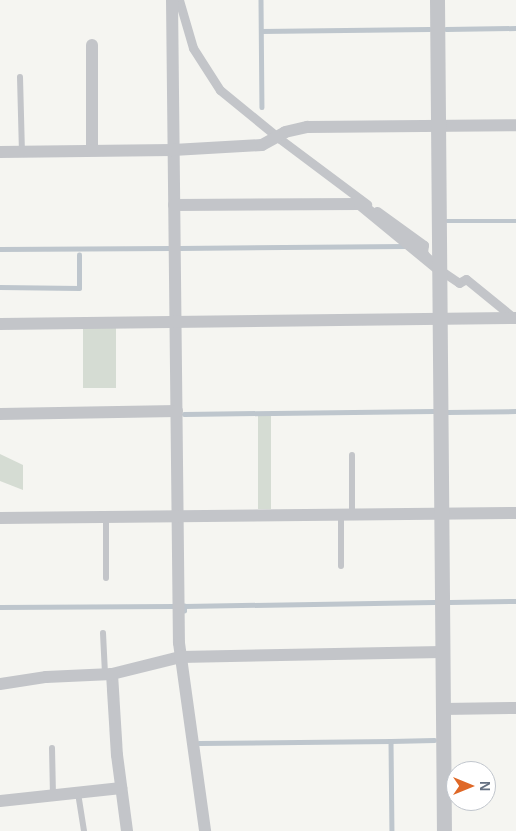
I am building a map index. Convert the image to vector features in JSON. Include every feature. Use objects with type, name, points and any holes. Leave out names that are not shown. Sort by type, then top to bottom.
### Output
[{"type":"street","points":[[172,0],[180,657],[205,831]]},
{"type":"street","points":[[179,0],[186,31],[206,74],[236,106],[424,245],[423,252],[459,283],[466,279],[515,319]]},
{"type":"street","points":[[437,0],[437,263],[444,831]]},
{"type":"street","points":[[92,45],[92,150]]},
{"type":"street","points":[[0,152],[173,150],[262,145],[278,138],[285,132],[307,127],[516,125]]},
{"type":"street","points":[[174,206],[360,204],[437,263]]},
{"type":"street","points":[[0,324],[439,318],[515,319]]},
{"type":"street","points":[[0,414],[177,411]]},
{"type":"street","points":[[0,518],[516,514]]},
{"type":"street","points":[[0,684],[46,677],[109,674],[180,657],[442,652]]},
{"type":"street","points":[[109,674],[127,831]]},
{"type":"street","points":[[443,709],[516,708]]},
{"type":"street","points":[[0,801],[53,797],[121,788]]},
{"type":"lane","points":[[20,77],[22,151]]},
{"type":"lane","points":[[341,566],[352,455]]},
{"type":"lane","points":[[106,517],[106,578]]},
{"type":"lane","points":[[103,633],[109,674]]},
{"type":"lane","points":[[52,748],[53,797]]},
{"type":"lane","points":[[78,793],[84,831]]},
{"type":"shaded area","points":[[83,325],[116,325],[116,388],[83,388]]},
{"type":"shaded area","points":[[258,415],[271,415],[271,509],[258,509]]},
{"type":"shaded area","points":[[0,454],[23,465],[23,490],[0,481]]},
{"type":"waterway","points":[[261,0],[262,107]]},
{"type":"waterway","points":[[446,29],[516,28]]},
{"type":"waterway","points":[[261,31],[429,29]]},
{"type":"waterway","points":[[447,221],[516,221]]},
{"type":"waterway","points":[[179,248],[405,246]]},
{"type":"waterway","points":[[0,249],[171,248]]},
{"type":"waterway","points":[[0,287],[79,288],[79,255]]},
{"type":"waterway","points":[[184,414],[433,411]]},
{"type":"waterway","points":[[448,412],[516,411]]},
{"type":"waterway","points":[[450,602],[516,601]]},
{"type":"waterway","points":[[184,611],[184,606],[434,602]]},
{"type":"waterway","points":[[0,607],[174,606]]},
{"type":"waterway","points":[[391,741],[434,740]]},
{"type":"waterway","points":[[199,743],[391,741],[392,831]]}]
